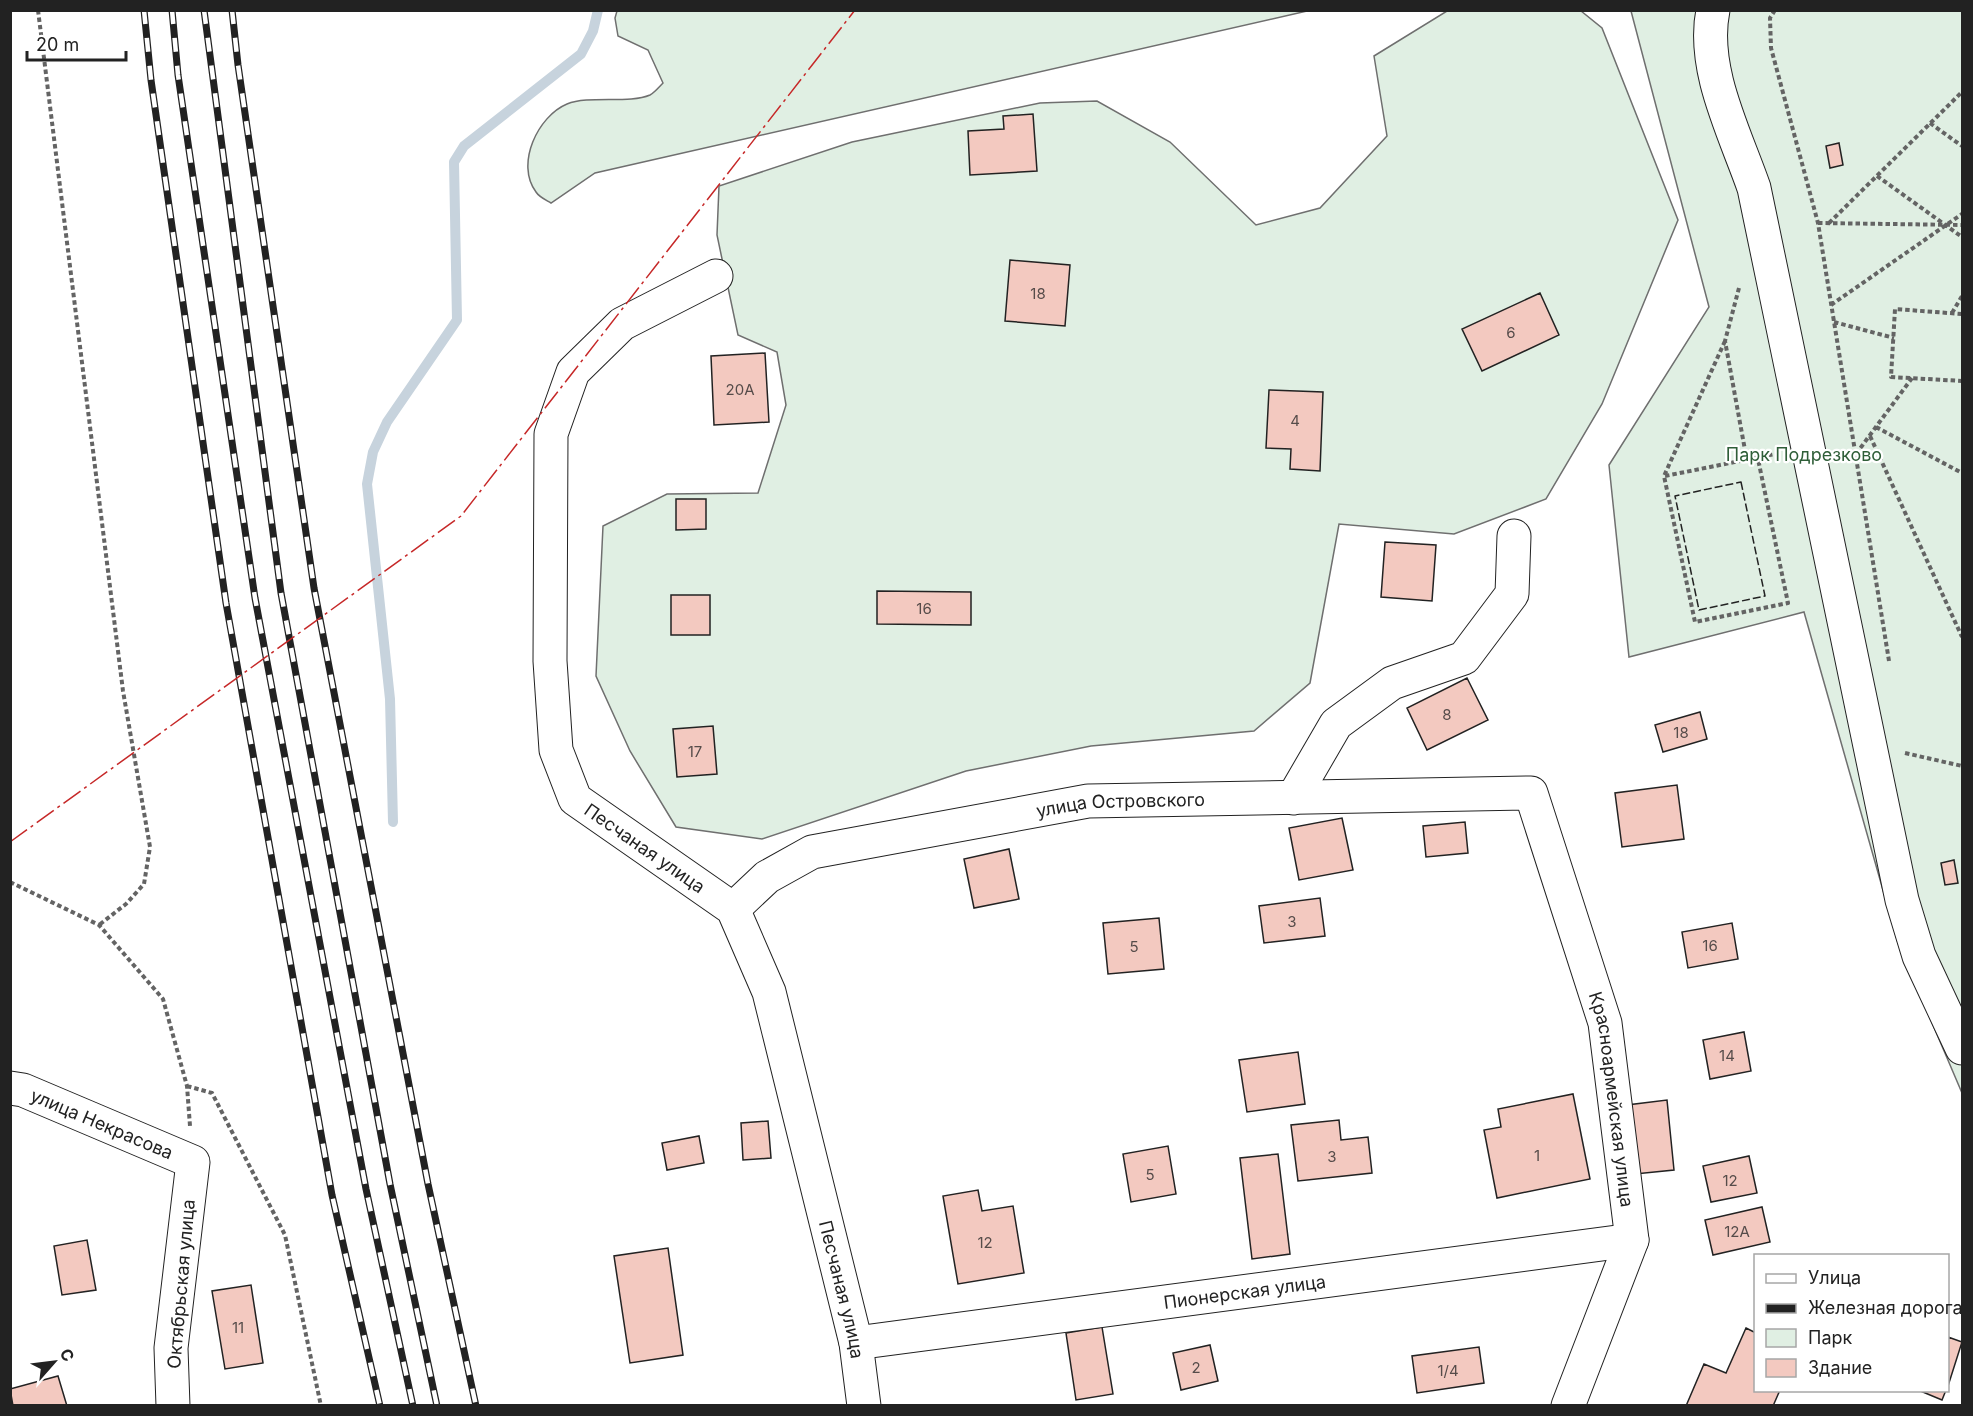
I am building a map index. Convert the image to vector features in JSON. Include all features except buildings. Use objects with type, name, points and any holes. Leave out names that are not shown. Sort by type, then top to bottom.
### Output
[{"type":"street","points":[[1713,10],[1709,30],[1716,77],[1754,188],[1902,900],[1919,956],[1962,1048]]},
{"type":"street","name":"Песчаная улица","points":[[716,276],[622,324],[573,372],[551,434],[550,661],[556,750],[575,799],[733,909],[769,992],[856,1343],[864,1406]]},
{"type":"street","points":[[1293,798],[1336,724],[1392,683],[1464,658],[1512,594],[1514,536]]},
{"type":"street","name":"улица Островского","points":[[733,909],[767,877],[812,852],[1088,801],[1531,793]]},
{"type":"street","name":"Красноармейская улица","points":[[1531,793],[1605,1023],[1632,1240],[1568,1406]]},
{"type":"street","name":"улица Некрасова","points":[[10,1088],[23,1090],[193,1162]]},
{"type":"street","name":"Октябрьская улица","points":[[173,1406],[171,1348],[193,1162]]},
{"type":"street","name":"Пионерская улица","points":[[856,1343],[1632,1240]]},
{"type":"path","points":[[38,10],[123,691],[150,847],[144,884],[126,904],[99,925]]},
{"type":"path","points":[[1775,10],[1770,18],[1771,48],[1818,223],[1891,673]]},
{"type":"path","points":[[1829,223],[1962,92]]},
{"type":"path","points":[[1930,123],[1962,146]]},
{"type":"path","points":[[1877,176],[1962,237]]},
{"type":"path","points":[[1831,305],[1962,214]]},
{"type":"path","points":[[1818,223],[1962,225]]},
{"type":"path","points":[[1664,476],[1758,459],[1788,603],[1695,622],[1664,476],[1725,341],[1741,283]]},
{"type":"path","points":[[1952,313],[1962,296]]},
{"type":"path","points":[[1962,314],[1896,309],[1891,377],[1962,381]]},
{"type":"path","points":[[1834,322],[1893,338]]},
{"type":"path","points":[[1725,341],[1747,461]]},
{"type":"path","points":[[1856,455],[1912,378]]},
{"type":"path","points":[[1876,427],[1962,473]]},
{"type":"path","points":[[1870,436],[1962,637]]},
{"type":"path","points":[[1902,741],[1906,765]]},
{"type":"path","points":[[1904,753],[1962,766]]},
{"type":"path","points":[[10,882],[99,925],[163,999],[187,1086],[212,1093],[285,1235],[321,1406]]},
{"type":"green space","points":[[617,10],[1307,11],[595,173],[551,203],[536,192],[530,181],[528,168],[533,142],[547,119],[556,110],[576,101],[641,98],[652,94],[663,83],[648,50],[618,36],[615,18]]},
{"type":"green space","points":[[1447,11],[1581,11],[1602,28],[1678,220],[1602,404],[1546,499],[1454,534],[1339,524],[1310,683],[1254,731],[1091,746],[966,771],[762,839],[676,827],[630,751],[596,676],[603,526],[667,494],[758,493],[786,405],[777,352],[738,335],[717,235],[719,186],[852,142],[1040,103],[1097,101],[1170,142],[1256,225],[1320,208],[1387,136],[1374,56]]},
{"type":"green space","name":"Парк Подрезково","points":[[1631,11],[1962,11],[1962,1093],[1898,943],[1804,612],[1629,657],[1609,465],[1709,307]]},
{"type":"waterway","points":[[393,822],[390,699],[367,484],[373,452],[387,422],[457,320],[454,162],[464,146],[581,54],[593,31],[598,10]]},
{"type":"railway","points":[[144,10],[151,80],[226,603],[332,1195],[380,1406]]},
{"type":"railway","points":[[172,10],[178,75],[255,598],[366,1189],[413,1406]]},
{"type":"railway","points":[[204,10],[281,593],[390,1184],[437,1406]]},
{"type":"railway","points":[[232,10],[314,588],[428,1184],[476,1406]]},
{"type":"fence","points":[[1741,482],[1765,596],[1699,610],[1675,496],[1741,482]]},
{"type":"power","points":[[10,842],[461,516],[855,10]]}]
